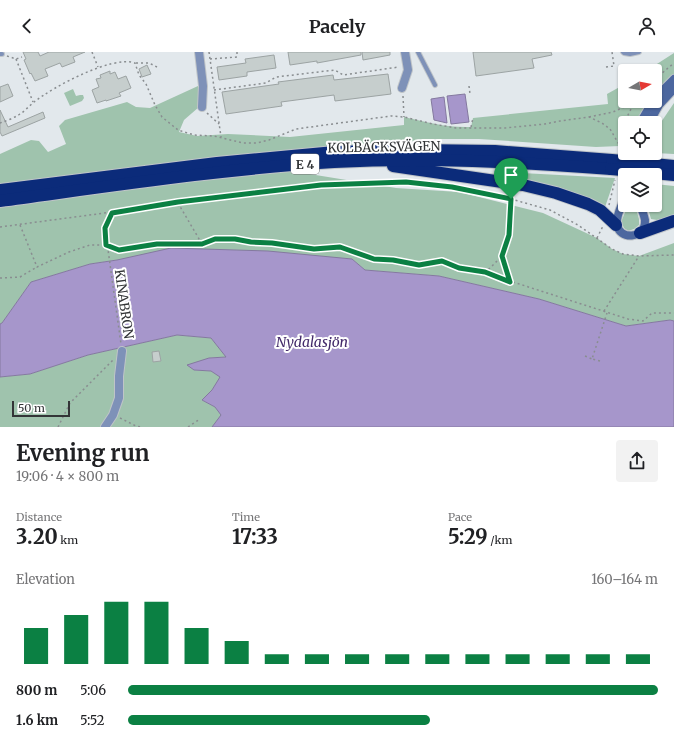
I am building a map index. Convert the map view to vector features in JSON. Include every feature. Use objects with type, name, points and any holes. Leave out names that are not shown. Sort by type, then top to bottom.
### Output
[{"type":"highway","name":"KOLBÄCKSVÄGEN","points":[[0,190],[225,162],[335,152],[417,150],[495,151],[612,164],[674,166]]},
{"type":"highway","name":"KOLBÄCKSVÄGEN","points":[[0,201],[247,169],[313,164],[417,160],[612,164]]},
{"type":"highway","points":[[369,161],[522,185],[556,193],[588,204],[600,210],[616,225]]},
{"type":"highway","name":"KOLBÄCKSVÄGEN","points":[[641,166],[674,175]]},
{"type":"highway","points":[[640,233],[674,221]]},
{"type":"street","points":[[402,88],[408,70],[405,52]]},
{"type":"street","points":[[200,56],[203,86],[202,107]]},
{"type":"street","points":[[662,91],[674,79]]},
{"type":"street","points":[[653,116],[659,105],[674,89]]},
{"type":"street","points":[[619,212],[616,225],[625,235],[640,233],[645,222],[642,212]]},
{"type":"street","points":[[105,427],[113,415],[119,398],[119,376],[122,351]]},
{"type":"lane","points":[[418,52],[435,86]]},
{"type":"lane","points":[[623,52],[630,54],[639,52]]},
{"type":"path","points":[[92,52],[98,68]]},
{"type":"path","points":[[209,52],[221,137]]},
{"type":"path","points":[[200,56],[210,59],[237,56],[236,52]]},
{"type":"path","points":[[606,67],[614,66],[612,52]]},
{"type":"path","points":[[1,54],[16,59],[22,57]]},
{"type":"path","points":[[16,59],[33,102]]},
{"type":"path","points":[[0,123],[19,115],[33,102],[70,81],[98,68],[121,61],[149,63],[157,67]]},
{"type":"path","points":[[135,63],[139,75],[150,91],[159,112],[173,127],[189,134],[221,137],[243,143],[257,143],[269,140],[296,129],[391,116],[404,117],[456,128],[513,127],[590,117],[613,112],[622,108]]},
{"type":"path","points":[[662,73],[674,63]]},
{"type":"path","points":[[214,90],[266,83],[276,77],[335,70],[343,75],[399,67]]},
{"type":"path","points":[[469,86],[470,94]]},
{"type":"path","points":[[202,107],[219,124]]},
{"type":"path","points":[[590,117],[610,129],[620,146],[624,125],[632,108]]},
{"type":"path","points":[[471,127],[473,118]]},
{"type":"path","points":[[0,227],[112,213],[178,202],[321,185],[406,182],[452,187],[511,199],[550,210],[578,225],[612,249],[623,254],[639,256],[674,255]]},
{"type":"path","points":[[485,272],[502,256],[509,235],[511,199]]},
{"type":"path","points":[[178,202],[202,244]]},
{"type":"path","name":"KINABRON","points":[[112,213],[105,228],[106,245],[122,351]]},
{"type":"path","points":[[20,225],[37,267]]},
{"type":"path","points":[[0,278],[20,277],[68,252],[90,245],[106,245],[119,250],[157,244],[202,244],[215,239],[235,239],[314,249],[340,247],[374,259],[393,260],[419,265],[442,261],[459,268],[485,272],[510,282],[628,319],[643,321],[652,313],[674,313]]},
{"type":"path","points":[[502,256],[510,282]]},
{"type":"path","points":[[604,311],[639,256]]},
{"type":"path","points":[[592,359],[607,312]]},
{"type":"path","points":[[58,427],[70,403],[122,351]]},
{"type":"path","points":[[585,356],[600,361]]},
{"type":"path","points":[[113,415],[141,427]]},
{"type":"path","points":[[188,427],[200,419]]},
{"type":"green space","points":[[674,53],[674,79],[662,91],[662,64],[657,64]]},
{"type":"green space","points":[[198,86],[201,94],[199,107],[184,120],[179,132],[197,136],[228,134],[290,137],[404,125],[404,117],[445,126],[471,127],[473,118],[608,104],[607,94],[618,88],[618,108],[649,108],[644,116],[618,116],[618,146],[596,147],[479,139],[433,139],[259,155],[260,166],[396,188],[459,192],[543,213],[597,238],[612,249],[623,254],[639,256],[674,243],[674,321],[670,320],[626,326],[539,299],[439,276],[365,270],[352,259],[335,258],[117,260],[90,264],[31,282],[0,324],[0,154],[31,140],[39,141],[48,152],[66,144],[59,126],[65,120],[127,102],[136,107],[150,108]]},
{"type":"green space","points":[[73,89],[76,96],[83,95],[84,98],[82,101],[70,106],[64,93]]},
{"type":"green space","points":[[674,103],[674,154],[662,153],[662,121]]},
{"type":"green space","points":[[501,172],[615,178],[605,207],[499,177]]},
{"type":"green space","points":[[662,185],[674,186],[674,216],[657,220],[651,219],[649,212],[662,212]]},
{"type":"green space","points":[[625,212],[637,212],[639,225],[634,229],[628,231],[624,228],[621,222]]},
{"type":"green space","points":[[177,335],[211,338],[227,357],[209,358],[194,370],[211,371],[221,377],[212,390],[202,400],[215,407],[222,415],[212,427],[0,427],[0,377],[30,374],[88,355]]},
{"type":"water","points":[[465,94],[469,122],[451,124],[447,96]]},
{"type":"water","points":[[444,97],[447,123],[434,120],[431,99]]},
{"type":"water","name":"Nydalasjön","points":[[171,248],[268,251],[352,259],[365,270],[439,276],[539,299],[626,326],[670,320],[674,321],[674,427],[212,427],[221,415],[215,407],[202,400],[212,390],[220,377],[211,371],[194,370],[187,365],[209,358],[226,357],[211,338],[177,335],[88,355],[30,374],[0,377],[0,324],[31,282],[90,264],[117,260]]},
{"type":"building","points":[[23,52],[38,52],[40,56],[49,52],[85,52],[73,57],[75,62],[62,67],[60,63],[45,69],[48,76],[35,81],[24,60],[26,59]]},
{"type":"building","points":[[288,52],[361,52],[361,55],[317,63],[317,61],[290,65]]},
{"type":"building","points":[[362,52],[390,52],[390,55],[363,60]]},
{"type":"building","points":[[473,52],[551,52],[552,55],[532,59],[534,68],[476,76]]},
{"type":"building","points":[[274,55],[276,68],[247,72],[247,76],[219,80],[217,67],[246,63],[245,59]]},
{"type":"building","points":[[147,65],[151,74],[142,77],[139,69]]},
{"type":"building","points":[[110,71],[110,74],[115,72],[118,79],[126,76],[131,88],[119,93],[121,96],[97,103],[92,90],[99,87],[96,79],[101,78],[100,75]]},
{"type":"building","points":[[388,74],[391,94],[335,101],[334,95],[281,102],[282,106],[226,114],[222,92],[279,84],[278,82],[333,75],[334,80]]},
{"type":"building","points":[[8,84],[13,96],[0,102],[0,87]]},
{"type":"building","points":[[0,110],[8,127],[43,112],[45,118],[2,136],[0,132]]},
{"type":"building","points":[[159,351],[161,361],[153,362],[152,352]]},
{"type":"route","points":[[406,182],[452,187],[511,199],[509,235],[502,256],[510,282],[485,272],[459,268],[442,261],[419,265],[393,260],[374,259],[340,247],[314,249],[235,239],[215,239],[202,244],[157,244],[119,250],[106,245],[105,228],[112,213],[178,202],[321,185],[406,182]]}]
